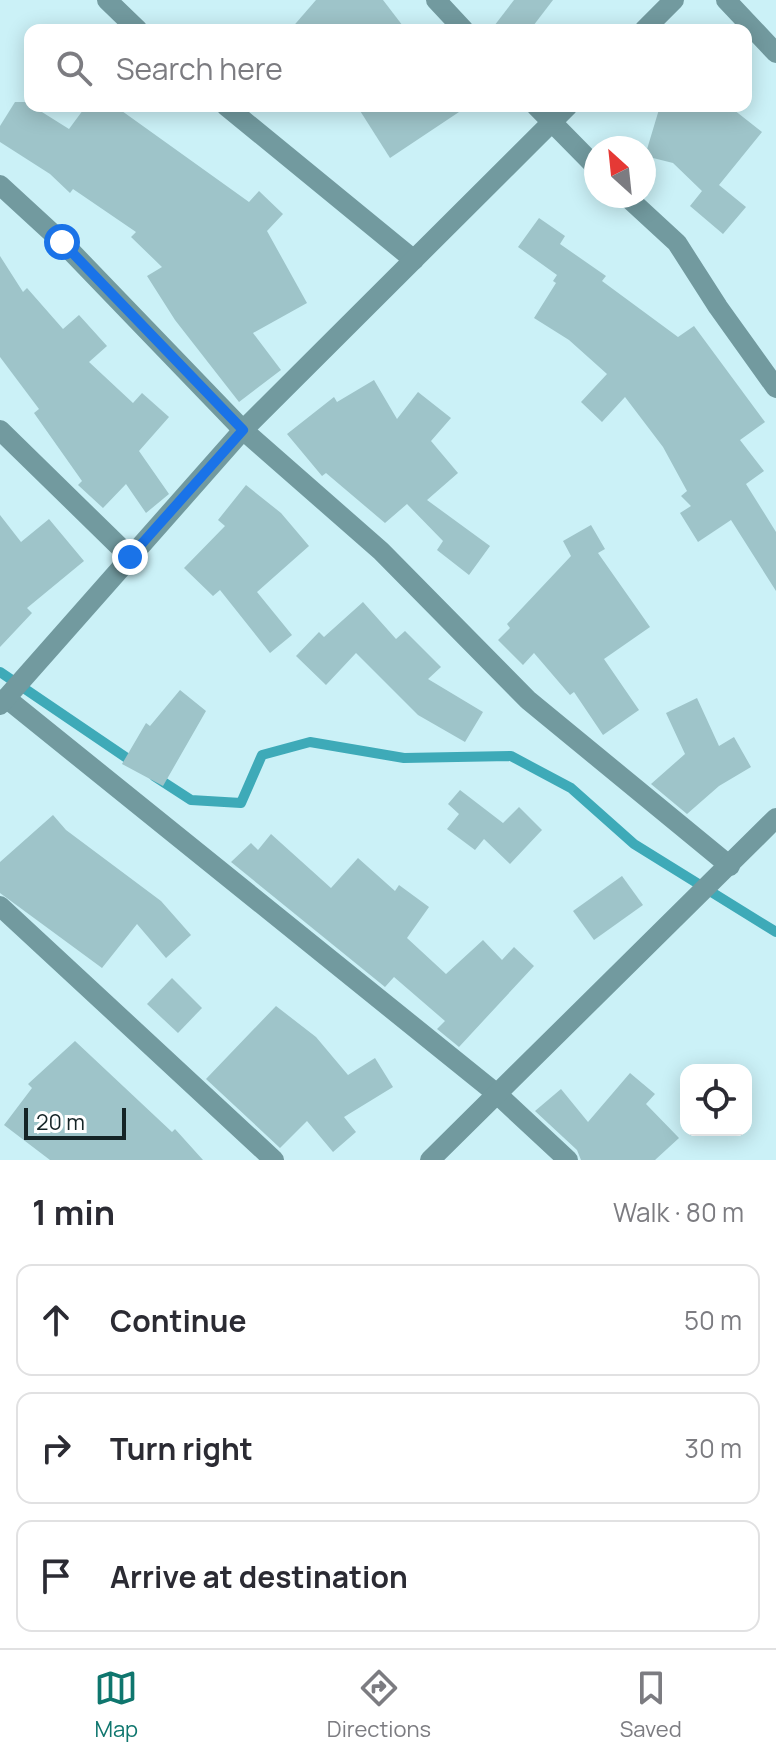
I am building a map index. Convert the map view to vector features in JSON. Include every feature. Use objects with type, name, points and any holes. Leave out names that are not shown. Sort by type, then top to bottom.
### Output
[{"type":"street","points":[[107,0],[132,24]]},
{"type":"street","points":[[436,0],[458,24]]},
{"type":"street","points":[[650,24],[674,0]]},
{"type":"street","points":[[726,0],[749,24]]},
{"type":"street","points":[[752,28],[776,53]]},
{"type":"street","points":[[233,112],[414,260]]},
{"type":"street","points":[[542,112],[584,155]]},
{"type":"street","points":[[562,112],[243,430],[3,702],[497,1094],[568,1160]]},
{"type":"street","points":[[0,185],[62,242],[243,430],[381,551],[528,700],[730,866]]},
{"type":"street","points":[[639,208],[677,243],[776,388]]},
{"type":"street","points":[[0,430],[130,557]]},
{"type":"street","points":[[430,1160],[776,818]]},
{"type":"street","points":[[0,906],[274,1160]]},
{"type":"building","points":[[316,0],[383,0],[401,24],[295,24]]},
{"type":"building","points":[[514,0],[553,0],[535,24],[496,24]]},
{"type":"building","points":[[15,102],[24,102],[24,112],[42,112],[69,129],[82,112],[123,112],[249,202],[259,191],[283,214],[267,231],[307,303],[253,333],[281,370],[239,402],[175,320],[147,276],[162,267],[131,237],[136,232],[73,189],[70,193],[50,174],[0,142],[0,126]]},
{"type":"building","points":[[361,112],[459,112],[390,158]]},
{"type":"building","points":[[658,112],[737,112],[762,132],[719,185],[746,207],[723,234],[690,206],[702,191],[673,163],[656,159],[656,136],[651,136]]},
{"type":"building","points":[[539,218],[565,236],[560,244],[606,276],[602,281],[678,337],[694,326],[765,422],[740,440],[764,471],[746,484],[776,532],[776,591],[731,520],[698,542],[680,513],[691,506],[681,496],[687,491],[663,447],[625,397],[602,422],[581,402],[607,374],[569,340],[534,318],[556,283],[553,281],[557,275],[518,247]]},
{"type":"building","points":[[0,256],[23,292],[27,288],[63,329],[79,315],[107,346],[89,362],[133,403],[142,393],[169,417],[139,451],[169,494],[146,513],[126,484],[103,508],[78,485],[82,481],[34,413],[39,409],[0,357]]},
{"type":"building","points":[[374,380],[397,419],[418,392],[451,418],[431,441],[458,473],[427,500],[490,546],[469,575],[437,550],[443,541],[407,504],[385,523],[326,473],[322,476],[287,434],[334,397],[337,402]]},
{"type":"building","points":[[246,485],[281,513],[309,546],[257,592],[292,635],[270,653],[220,590],[213,596],[184,568],[225,526],[218,520]]},
{"type":"building","points":[[0,515],[21,542],[49,519],[84,561],[27,608],[32,613],[0,647]]},
{"type":"building","points":[[591,525],[605,549],[598,553],[650,627],[604,659],[639,710],[603,735],[574,692],[570,695],[534,653],[523,665],[498,640],[510,628],[507,624],[571,556],[563,541]]},
{"type":"building","points":[[363,602],[396,639],[405,631],[441,667],[428,679],[483,712],[465,742],[418,715],[356,653],[326,685],[296,656],[319,632],[324,637]]},
{"type":"building","points":[[180,690],[206,711],[163,786],[122,764],[146,723],[150,726]]},
{"type":"building","points":[[697,698],[719,746],[734,737],[751,767],[719,786],[687,814],[651,784],[685,754],[666,713]]},
{"type":"building","points":[[460,790],[503,823],[519,807],[542,830],[510,864],[484,839],[475,850],[447,829],[459,814],[448,804]]},
{"type":"building","points":[[53,815],[66,830],[161,901],[191,935],[166,958],[137,924],[102,968],[0,893],[0,862]]},
{"type":"building","points":[[271,834],[331,888],[358,858],[395,891],[399,885],[429,907],[407,938],[446,974],[483,940],[502,960],[514,947],[534,966],[459,1047],[437,1029],[445,1021],[394,977],[385,987],[231,862],[251,843],[258,850]]},
{"type":"building","points":[[622,876],[643,905],[594,940],[573,911]]},
{"type":"building","points":[[172,978],[202,1008],[178,1033],[147,1004]]},
{"type":"building","points":[[276,1006],[316,1037],[348,1075],[375,1058],[393,1087],[344,1117],[356,1132],[333,1152],[307,1121],[280,1148],[206,1079]]},
{"type":"building","points":[[75,1041],[172,1132],[175,1129],[203,1160],[50,1160],[4,1125],[32,1088],[28,1084]]},
{"type":"building","points":[[630,1073],[655,1094],[646,1104],[679,1138],[655,1160],[581,1160],[577,1150],[535,1111],[561,1089],[588,1122]]},
{"type":"waterway","points":[[0,672],[137,765]]},
{"type":"waterway","points":[[154,776],[191,800],[241,803],[262,755],[310,742],[404,758],[511,756],[571,788],[634,844],[776,932]]},
{"type":"route","points":[[62,242],[243,430],[130,557]]}]
